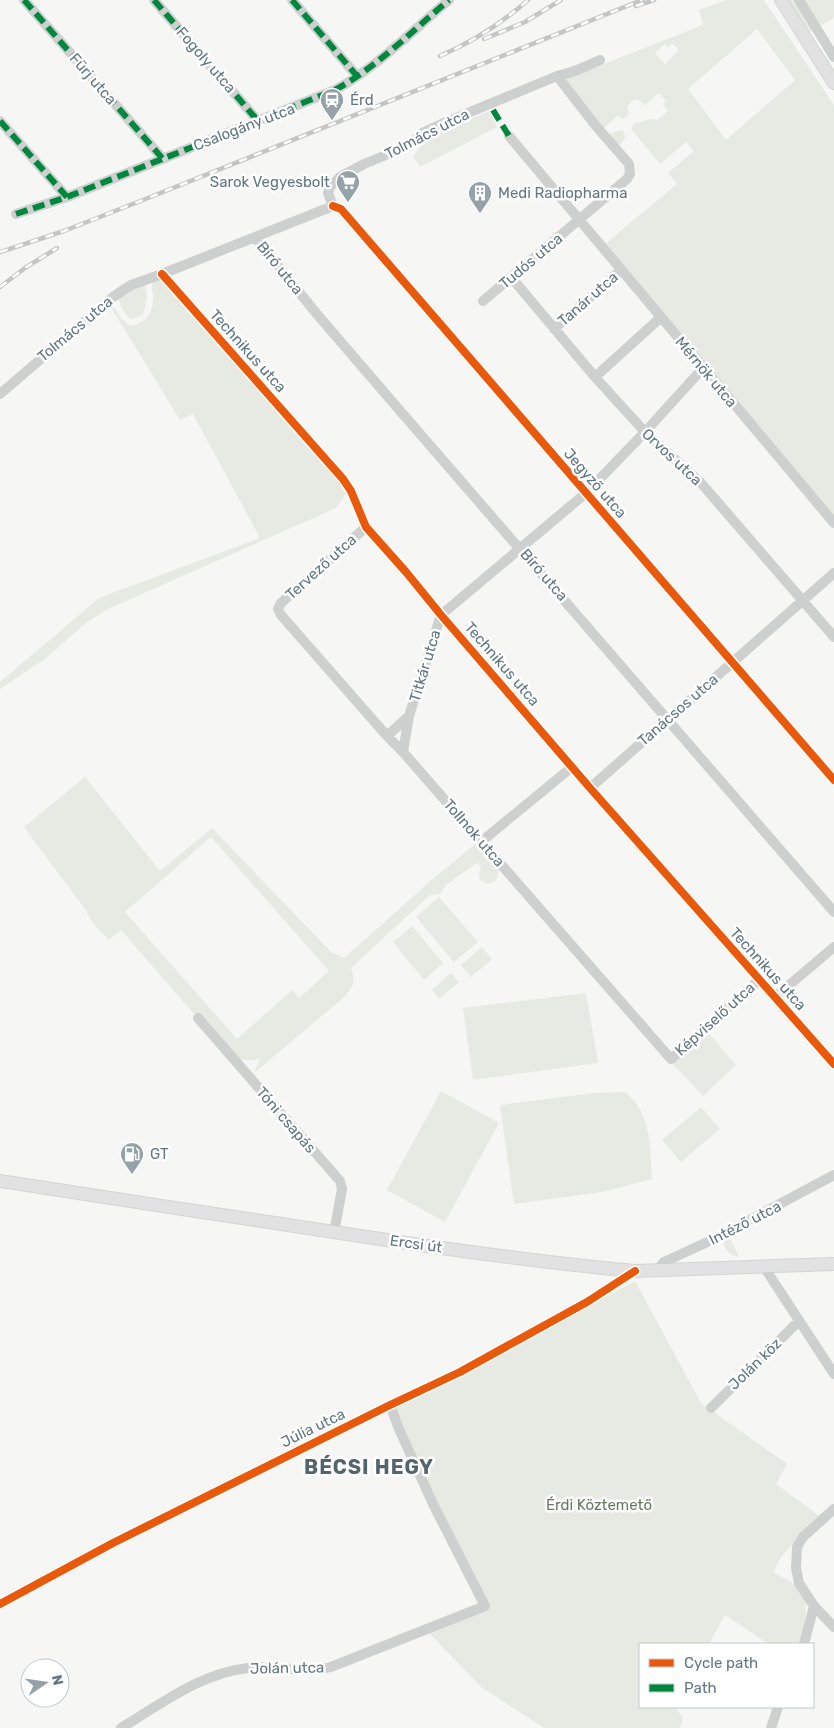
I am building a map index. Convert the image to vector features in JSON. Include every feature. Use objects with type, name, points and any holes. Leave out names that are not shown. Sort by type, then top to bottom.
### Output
[{"type":"main road","points":[[781,0],[834,82]]},
{"type":"main road","name":"Ercsi út","points":[[0,1181],[334,1233],[528,1260],[635,1272],[834,1264]]},
{"type":"street","name":"Fürj utca","points":[[24,0],[163,158]]},
{"type":"street","name":"Fogoly utca","points":[[154,0],[258,121]]},
{"type":"street","points":[[292,0],[358,76]]},
{"type":"street","name":"Csalogány utca","points":[[16,214],[67,197],[323,96],[348,83],[379,60],[449,0]]},
{"type":"street","points":[[799,0],[834,57]]},
{"type":"street","name":"Tolmács utca","points":[[0,394],[122,290],[333,206],[328,192],[330,187],[340,177],[364,164],[410,145],[422,133],[446,122],[557,76],[570,74],[600,60]]},
{"type":"street","points":[[557,76],[602,134],[626,160],[631,169],[627,179],[580,220]]},
{"type":"street","points":[[0,121],[67,197]]},
{"type":"street","name":"Mérnök utca","points":[[508,136],[834,523]]},
{"type":"street","name":"Jegyző utca","points":[[333,206],[341,209],[834,780]]},
{"type":"street","name":"Tudós utca","points":[[483,301],[580,220]]},
{"type":"street","name":"Bíró utca","points":[[255,238],[328,328],[834,912]]},
{"type":"street","name":"Tanár utca","points":[[554,329],[621,270]]},
{"type":"street","name":"Technikus utca","points":[[162,274],[343,479],[351,491],[366,527],[590,788],[834,1064]]},
{"type":"street","name":"Orvos utca","points":[[511,277],[595,377],[645,432],[701,483],[834,637]]},
{"type":"street","points":[[595,377],[660,318]]},
{"type":"street","name":"Titkár utca","points":[[403,752],[409,716],[441,615],[586,493],[703,368]]},
{"type":"street","name":"Tervező utca","points":[[278,608],[281,603],[366,527]]},
{"type":"street","name":"Tanácsos utca","points":[[590,788],[834,573]]},
{"type":"street","name":"Tollnok utca","points":[[278,608],[281,615],[482,841],[671,1058]]},
{"type":"street","name":"Titkár utca","points":[[387,736],[409,716]]},
{"type":"street","points":[[482,841],[572,767]]},
{"type":"street","name":"Képviselő utca","points":[[775,997],[834,947]]},
{"type":"street","name":"Képviselő utca","points":[[671,1058],[759,980]]},
{"type":"street","name":"Tóni csapás","points":[[198,1018],[340,1181],[342,1188],[334,1233]]},
{"type":"street","name":"Intéző utca","points":[[656,1270],[669,1259],[716,1238],[834,1175]]},
{"type":"street","points":[[764,1266],[834,1374]]},
{"type":"street","name":"Júlia utca","points":[[0,1604],[113,1543],[460,1372],[587,1302],[635,1272]]},
{"type":"street","name":"Jolán köz","points":[[711,1408],[799,1321]]},
{"type":"street","name":"Jolán utca","points":[[121,1728],[194,1685],[220,1674],[249,1668],[308,1670],[331,1667],[486,1606],[433,1504],[390,1405]]},
{"type":"street","points":[[834,1509],[803,1537],[797,1547],[796,1568],[799,1583],[814,1606],[834,1627]]},
{"type":"street","points":[[804,1643],[814,1606]]},
{"type":"street","points":[[771,1728],[778,1708]]},
{"type":"green space","points":[[726,0],[764,0],[834,105],[834,518],[605,244],[677,184],[668,173],[694,151],[686,142],[660,164],[632,130],[633,124],[651,119],[657,120],[668,111],[663,104],[666,101],[659,93],[645,105],[639,100],[634,100],[627,106],[627,117],[623,119],[618,115],[603,129],[608,134],[622,130],[624,132],[625,138],[617,148],[563,80],[703,25],[699,10]],"holes":[[[757,29],[795,80],[726,140],[688,89]],[[672,43],[679,50],[665,64],[655,53],[665,44],[668,47]]]},
{"type":"green space","points":[[788,0],[834,0],[834,18],[808,33]]},
{"type":"green space","points":[[489,111],[497,127],[420,167],[413,156],[421,146],[435,135]]},
{"type":"green space","points":[[162,279],[348,491],[336,508],[108,609],[86,623],[46,658],[0,689],[0,682],[99,598],[260,538],[193,414],[180,420],[109,304],[111,302],[125,322],[132,326],[138,324],[151,311],[153,282]]},
{"type":"green space","points":[[144,284],[146,286],[147,299],[143,314],[133,319],[129,318],[121,307],[118,296]]},
{"type":"green space","points":[[85,777],[160,871],[212,828],[331,952],[344,958],[435,877],[478,842],[501,868],[496,880],[486,884],[480,880],[481,867],[478,863],[475,864],[446,885],[440,894],[430,895],[351,968],[353,984],[343,998],[254,1073],[260,1059],[243,1060],[228,1053],[121,930],[109,940],[92,922],[86,910],[24,827]],"holes":[[[211,837],[329,971],[299,998],[292,990],[237,1039],[125,912]]]},
{"type":"green space","points":[[439,897],[478,942],[454,962],[416,917]]},
{"type":"green space","points":[[412,926],[443,963],[424,980],[393,942]]},
{"type":"green space","points":[[482,947],[492,959],[471,977],[461,965]]},
{"type":"green space","points":[[451,973],[459,982],[439,999],[432,990]]},
{"type":"green space","points":[[586,993],[598,1063],[473,1080],[463,1008]]},
{"type":"green space","points":[[706,1030],[736,1065],[703,1096],[670,1061]]},
{"type":"green space","points":[[441,1091],[499,1123],[445,1222],[387,1190]]},
{"type":"green space","points":[[625,1092],[634,1101],[645,1121],[650,1143],[652,1179],[602,1192],[514,1204],[500,1105],[593,1093]]},
{"type":"green space","points":[[701,1107],[720,1129],[681,1162],[662,1140]]},
{"type":"green space","points":[[729,1236],[739,1257],[728,1252],[725,1247],[722,1240]]},
{"type":"green space","name":"Érdi Köztemető","points":[[635,1281],[701,1403],[787,1464],[776,1484],[821,1517],[787,1550],[774,1573],[795,1585],[804,1598],[806,1613],[801,1643],[767,1643],[725,1615],[710,1643],[639,1643],[639,1708],[675,1708],[683,1717],[680,1728],[544,1728],[481,1687],[430,1634],[489,1607],[441,1514],[393,1407],[511,1349]]},
{"type":"railway","points":[[440,56],[486,32],[528,0]]},
{"type":"railway","points":[[484,39],[525,22],[561,0]]},
{"type":"railway","points":[[0,252],[64,231],[143,200],[642,0]]},
{"type":"railway","points":[[636,6],[654,0]]},
{"type":"railway","points":[[0,287],[25,268],[57,248]]},
{"type":"marked path","points":[[24,0],[163,159]]},
{"type":"marked path","points":[[154,0],[258,121]]},
{"type":"marked path","points":[[292,0],[357,76]]},
{"type":"marked path","points":[[16,214],[67,197],[335,90],[380,60],[449,0]]},
{"type":"marked path","points":[[493,110],[509,136]]},
{"type":"marked path","points":[[0,121],[67,197]]},
{"type":"cycle path","points":[[333,206],[341,209],[834,780]]},
{"type":"cycle path","points":[[162,274],[343,479],[351,491],[366,527],[590,788],[834,1064]]},
{"type":"cycle path","points":[[0,1604],[113,1543],[460,1372],[587,1302],[635,1271]]},
{"type":"place","name":"Érd","points":[[332,121]]},
{"type":"place","name":"Sarok Vegyesbolt","points":[[348,203]]},
{"type":"place","name":"Medi Radiopharma","points":[[480,214]]},
{"type":"place","name":"GT","points":[[132,1175]]},
{"type":"district","name":"BÉCSI HEGY","points":[[369,1467]]}]
